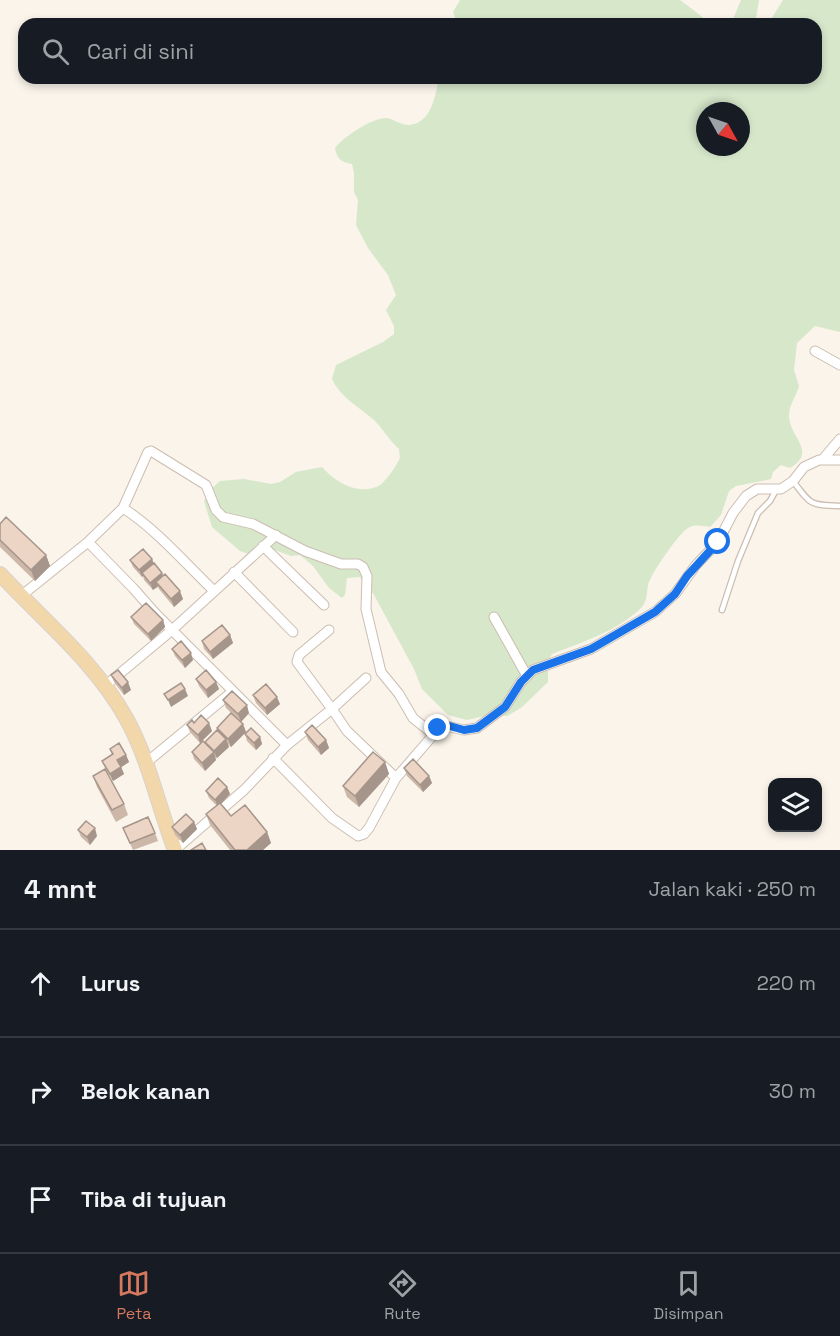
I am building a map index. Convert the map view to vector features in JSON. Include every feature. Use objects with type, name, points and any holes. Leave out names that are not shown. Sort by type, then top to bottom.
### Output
[{"type":"main road","points":[[0,574],[83,658],[126,718],[147,762],[175,850]]},
{"type":"street","points":[[815,351],[840,365]]},
{"type":"street","points":[[823,459],[840,439]]},
{"type":"street","points":[[21,596],[88,542],[123,507],[148,452],[151,451],[206,485],[216,510],[223,517],[253,524],[305,551],[341,564],[358,564],[363,567],[367,576],[366,609],[381,672],[399,694],[413,718],[433,734]]},
{"type":"street","points":[[273,758],[332,819],[358,836],[364,834],[396,778],[442,725],[471,730],[485,723],[505,707],[527,676],[539,667],[576,656],[655,612],[675,594],[687,576],[718,542],[733,513],[746,495],[757,489],[781,489],[793,481],[804,467],[823,459],[840,460]]},
{"type":"street","points":[[123,507],[165,541],[214,591]]},
{"type":"street","points":[[105,686],[172,630],[276,535]]},
{"type":"street","points":[[88,542],[203,659],[232,692],[287,745]]},
{"type":"street","points":[[263,546],[324,605]]},
{"type":"street","points":[[234,572],[293,632]]},
{"type":"street","points":[[494,617],[527,676]]},
{"type":"street","points":[[329,630],[299,656],[297,662],[347,731],[396,778]]},
{"type":"street","points":[[175,850],[244,790],[287,745],[366,678]]},
{"type":"street","points":[[147,762],[232,692]]},
{"type":"lane","points":[[793,481],[815,506],[839,506]]},
{"type":"lane","points":[[722,610],[738,561],[758,513],[770,501],[776,490]]},
{"type":"green space","points":[[460,0],[680,0],[703,18],[455,18],[453,12]]},
{"type":"green space","points":[[741,0],[759,0],[756,18],[734,18]]},
{"type":"green space","points":[[783,0],[840,0],[840,332],[815,326],[797,343],[794,370],[799,386],[789,418],[802,450],[802,456],[790,468],[781,465],[773,472],[771,479],[736,486],[729,491],[721,515],[710,527],[693,526],[684,531],[654,573],[642,607],[609,630],[552,654],[548,661],[548,682],[522,707],[507,716],[489,715],[467,720],[448,715],[422,689],[414,669],[373,593],[369,592],[360,577],[347,578],[345,595],[342,598],[329,588],[313,566],[300,555],[291,556],[275,550],[266,550],[251,555],[240,551],[212,527],[204,501],[209,491],[220,481],[244,479],[271,484],[280,482],[296,472],[322,467],[334,478],[348,486],[364,489],[380,485],[394,469],[400,458],[399,449],[374,420],[345,396],[332,379],[336,365],[383,342],[394,334],[394,326],[386,310],[396,295],[388,275],[368,248],[356,225],[358,200],[354,192],[352,164],[340,159],[335,148],[358,129],[373,121],[386,118],[409,125],[423,119],[431,107],[438,84],[822,84],[822,18],[772,18]]},
{"type":"building","points":[[6,517],[46,555],[31,570],[0,540],[0,524]]},
{"type":"building","points":[[143,549],[152,559],[139,570],[130,560]]},
{"type":"building","points":[[154,563],[162,573],[150,583],[142,573]]},
{"type":"building","points":[[165,574],[180,591],[171,599],[156,582]]},
{"type":"building","points":[[146,603],[163,620],[148,634],[131,617]]},
{"type":"building","points":[[222,625],[230,635],[210,652],[202,641]]},
{"type":"building","points":[[181,641],[191,653],[182,660],[172,649]]},
{"type":"building","points":[[118,670],[128,682],[122,688],[111,675]]},
{"type":"building","points":[[206,670],[216,682],[206,690],[196,679]]},
{"type":"building","points":[[181,683],[185,689],[168,700],[164,694]]},
{"type":"building","points":[[266,684],[277,697],[265,708],[253,695]]},
{"type":"building","points":[[232,691],[247,705],[238,714],[223,700]]},
{"type":"building","points":[[231,713],[243,724],[228,739],[217,728]]},
{"type":"building","points":[[201,715],[209,723],[198,735],[187,725],[192,720],[194,723]]},
{"type":"building","points":[[312,725],[326,740],[318,747],[305,732]]},
{"type":"building","points":[[251,728],[260,737],[254,743],[245,734]]},
{"type":"building","points":[[217,730],[226,739],[214,751],[205,742]]},
{"type":"building","points":[[203,741],[214,752],[202,763],[192,752]]},
{"type":"building","points":[[119,743],[126,755],[117,760],[121,767],[110,774],[102,761],[113,754],[110,749]]},
{"type":"building","points":[[373,752],[385,762],[355,796],[343,786]]},
{"type":"building","points":[[413,759],[429,776],[420,785],[404,768]]},
{"type":"building","points":[[105,769],[124,804],[112,810],[93,776]]},
{"type":"building","points":[[218,778],[227,787],[215,800],[206,791]]},
{"type":"building","points":[[220,803],[231,816],[245,805],[267,832],[247,850],[235,850],[206,814]]},
{"type":"building","points":[[186,814],[194,822],[180,835],[172,827]]},
{"type":"building","points":[[148,817],[155,833],[130,843],[123,828]]},
{"type":"building","points":[[86,821],[95,828],[87,837],[78,830]]},
{"type":"building","points":[[202,843],[206,850],[191,850]]},
{"type":"route","points":[[438,728],[446,725],[464,730],[477,728],[505,707],[521,682],[533,670],[576,656],[640,622],[675,594],[687,576],[718,542]]}]
